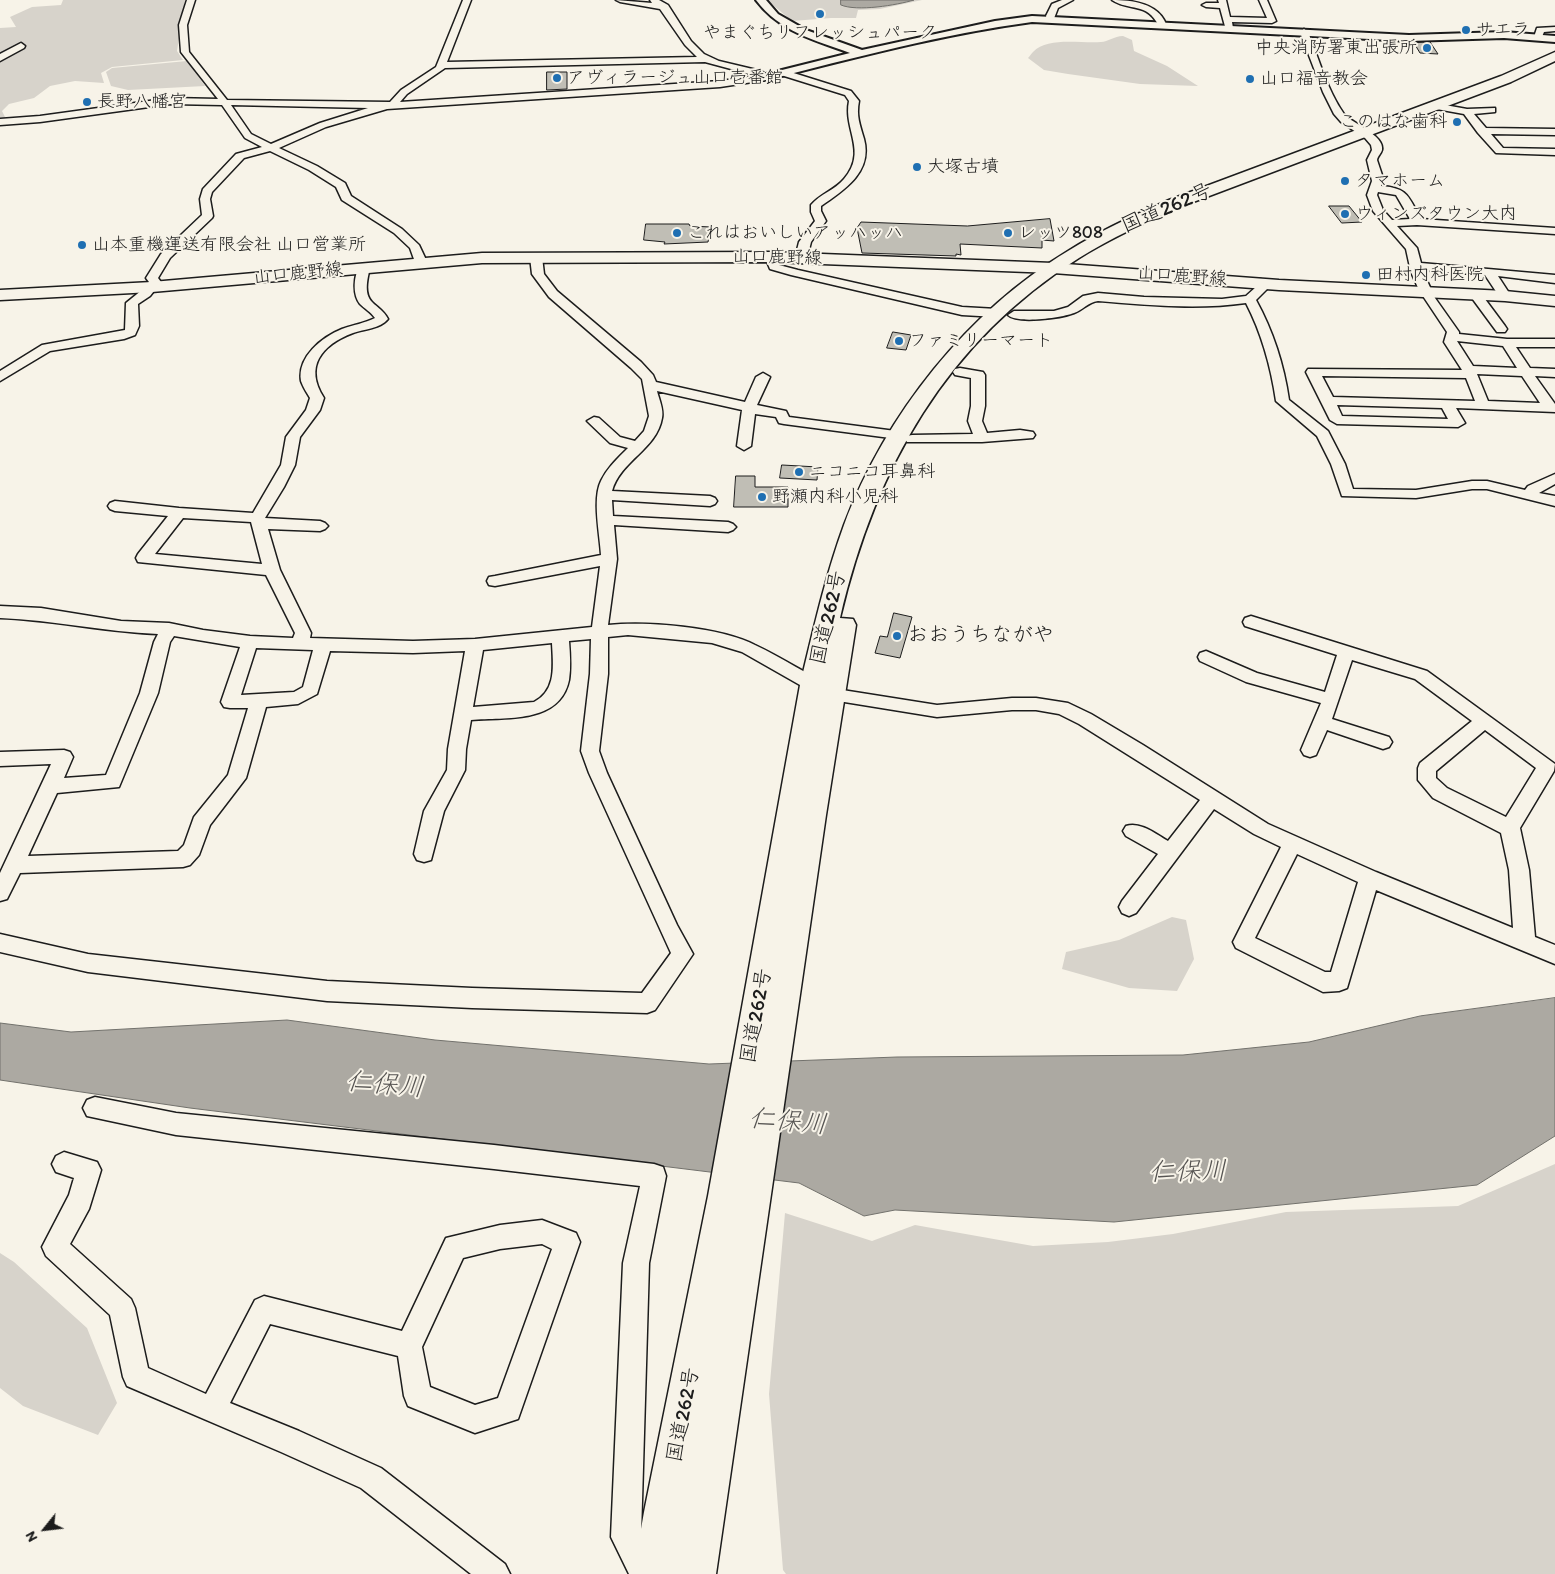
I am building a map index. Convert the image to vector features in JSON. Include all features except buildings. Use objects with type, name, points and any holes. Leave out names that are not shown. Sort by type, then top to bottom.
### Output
[{"type":"main road","name":"国道262号","points":[[1439,108],[1555,56]]},
{"type":"main road","name":"国道262号","points":[[694,1574],[740,1196],[778,964],[848,606],[860,559],[893,477],[905,437],[927,392],[944,370],[1006,314],[1062,269],[1179,210],[1366,135],[1555,65]]},
{"type":"main road","name":"山口鹿野線","points":[[0,295],[152,287],[421,262],[536,257],[772,257],[1062,269],[1260,283],[1555,300]]},
{"type":"main road","name":"国道262号","points":[[778,964],[813,685],[830,605],[844,554],[877,473],[905,437],[982,347],[1006,314]]},
{"type":"main road","name":"国道262号","points":[[655,1574],[666,1512],[740,1196]]},
{"type":"street","points":[[191,0],[183,25],[185,52],[224,101],[248,136],[341,185],[346,198],[398,231],[415,247],[421,262]]},
{"type":"street","points":[[0,377],[46,348],[124,335],[131,332],[133,326],[132,302],[152,287],[155,282],[152,278],[165,256],[208,216],[205,199],[208,190],[240,156],[272,147],[323,125],[393,104],[404,92],[442,65],[467,0]]},
{"type":"street","points":[[620,0],[668,4]]},
{"type":"street","points":[[654,0],[668,4],[686,41],[706,59]]},
{"type":"street","points":[[761,0],[775,16],[802,32],[861,53]]},
{"type":"street","points":[[1050,19],[1055,6],[1069,0]]},
{"type":"street","points":[[1116,0],[1158,14],[1162,24]]},
{"type":"street","points":[[0,122],[40,119],[161,102],[224,101],[329,106],[388,106],[720,84],[766,77],[861,53],[994,24],[1050,19],[1162,24],[1228,24],[1272,21],[1263,0]]},
{"type":"street","points":[[1206,5],[1223,3],[1228,24]]},
{"type":"street","points":[[1228,24],[1304,32],[1409,38],[1504,35],[1555,39]]},
{"type":"street","points":[[1538,37],[1540,30],[1555,29]]},
{"type":"street","points":[[1304,32],[1334,108],[1345,120],[1366,135],[1377,146],[1377,150],[1372,154],[1371,158],[1377,175],[1372,195],[1376,207],[1411,248],[1415,256],[1417,275],[1428,298],[1453,332],[1450,342],[1469,372],[1483,405]]},
{"type":"street","points":[[0,58],[21,46]]},
{"type":"street","points":[[442,65],[706,59],[746,69],[766,77]]},
{"type":"street","points":[[784,73],[848,93],[854,101],[851,110],[861,145],[857,166],[845,185],[816,205],[816,212],[821,220],[805,242],[802,258]]},
{"type":"street","points":[[1439,108],[1467,112],[1492,110]]},
{"type":"street","points":[[1467,112],[1500,151],[1555,152]]},
{"type":"street","points":[[1482,130],[1555,132]]},
{"type":"street","points":[[1374,189],[1393,190],[1400,193],[1417,222]]},
{"type":"street","points":[[1389,223],[1417,222],[1450,226],[1555,231]]},
{"type":"street","points":[[0,943],[88,963],[327,991],[647,1003],[682,954],[665,922],[598,773],[590,751],[602,631],[600,624],[609,559],[604,495],[607,483],[614,471],[651,432],[656,416],[648,378],[636,365],[567,307],[543,283],[538,274],[536,257]]},
{"type":"street","points":[[772,257],[774,267],[795,273],[962,311],[1006,314],[1054,315],[1072,310],[1087,298],[1098,297],[1144,301],[1222,303],[1250,299],[1262,288],[1260,283]]},
{"type":"street","points":[[1416,266],[1555,279]]},
{"type":"street","points":[[300,644],[303,633],[272,570],[257,521],[288,465],[293,437],[313,410],[317,398],[307,380],[309,361],[322,346],[343,332],[375,324],[382,319],[379,313],[363,301],[360,292],[364,267]]},
{"type":"street","points":[[1488,272],[1505,296]]},
{"type":"street","points":[[1475,294],[1501,329]]},
{"type":"street","points":[[1250,299],[1263,324],[1268,345],[1278,370],[1283,401],[1323,434],[1338,464],[1347,493],[1416,494],[1472,485],[1487,485],[1555,501]]},
{"type":"street","points":[[1451,337],[1507,343],[1555,343]]},
{"type":"street","points":[[1507,343],[1552,408]]},
{"type":"street","points":[[960,372],[978,375],[978,406],[975,421],[982,438]]},
{"type":"street","points":[[1446,404],[1458,423],[1337,420],[1313,372],[1555,373]]},
{"type":"street","points":[[744,446],[749,407],[763,377]]},
{"type":"street","points":[[650,385],[781,414],[784,420],[874,431],[905,437],[982,438],[1020,434],[1028,435]]},
{"type":"street","points":[[1328,401],[1552,408]]},
{"type":"street","points":[[594,421],[615,440],[638,446]]},
{"type":"street","points":[[1530,494],[1533,489],[1555,478]]},
{"type":"street","points":[[604,495],[710,501]]},
{"type":"street","points":[[115,506],[320,526]]},
{"type":"street","points":[[179,513],[144,558],[272,570]]},
{"type":"street","points":[[607,520],[728,526]]},
{"type":"street","points":[[495,581],[609,559]]},
{"type":"street","points":[[0,612],[41,614],[121,628],[169,629],[202,636],[250,642],[323,645],[414,647],[475,645],[602,631],[668,632],[712,637],[728,641],[748,648],[832,694],[876,703],[937,711],[1012,704],[1036,704],[1062,708],[1130,745],[1261,829],[1369,878],[1555,955]]},
{"type":"street","points":[[1250,622],[1421,675],[1547,766],[1510,828],[1519,870],[1525,943]]},
{"type":"street","points":[[52,786],[112,782],[149,693],[162,642],[169,629]]},
{"type":"street","points":[[464,714],[528,709],[546,704],[556,694],[563,673],[560,636]]},
{"type":"street","points":[[250,642],[230,702],[298,698],[311,690],[323,645]]},
{"type":"street","points":[[424,854],[434,811],[456,770],[475,645]]},
{"type":"street","points":[[1310,750],[1331,700],[1346,653]]},
{"type":"street","points":[[1206,657],[1252,678],[1331,700]]},
{"type":"street","points":[[14,865],[183,859],[192,849],[201,822],[237,778],[259,701]]},
{"type":"street","points":[[1484,721],[1427,768],[1427,780],[1440,793],[1510,828]]},
{"type":"street","points":[[1322,722],[1383,742]]},
{"type":"street","points":[[0,759],[64,757],[0,894]]},
{"type":"street","points":[[1129,907],[1212,798]]},
{"type":"street","points":[[1134,831],[1170,851]]},
{"type":"street","points":[[1292,844],[1242,942],[1323,982],[1338,981],[1369,878]]},
{"type":"street","points":[[95,1108],[176,1124],[494,1157],[654,1176],[636,1263],[626,1537],[644,1574]]},
{"type":"street","points":[[64,1164],[90,1170],[80,1200],[55,1247],[122,1308],[136,1376],[371,1478],[494,1574]]},
{"type":"street","points":[[542,1232],[566,1242],[508,1409],[475,1419],[418,1396],[409,1346],[455,1247],[500,1237],[542,1232]]},
{"type":"street","points":[[212,1410],[264,1309],[409,1346]]},
{"type":"shaded area","points":[[63,0],[185,0],[177,51],[183,60],[112,67],[101,73],[104,83],[75,81],[50,86],[34,98],[9,104],[2,111],[6,119],[0,119],[0,28],[16,27],[10,17],[32,7],[61,5]]},
{"type":"shaded area","name":"やまぐちリフレッシュパーク","points":[[767,0],[922,0],[880,9],[858,10],[856,18],[792,21]]},
{"type":"shaded area","points":[[1123,36],[1132,40],[1134,51],[1167,66],[1198,86],[1140,84],[1068,74],[1044,70],[1028,58],[1039,47],[1047,44],[1056,42],[1104,42]]},
{"type":"shaded area","points":[[187,61],[205,86],[128,90],[111,86],[106,72],[112,68]]},
{"type":"shaded area","points":[[1172,917],[1186,920],[1194,959],[1177,991],[1129,988],[1062,969],[1066,952],[1119,940]]},
{"type":"shaded area","points":[[1555,1164],[1555,1574],[786,1574],[783,1570],[769,1394],[785,1213],[872,1241],[915,1225],[1033,1246],[1108,1242],[1173,1234],[1286,1212],[1458,1206]]},
{"type":"shaded area","points":[[0,1253],[14,1262],[87,1328],[117,1403],[98,1435],[23,1406],[0,1388]]},
{"type":"water","points":[[841,0],[914,0],[888,6],[857,8],[841,5]]},
{"type":"water","name":"仁保川","points":[[1555,998],[1555,1136],[1477,1185],[1114,1222],[895,1210],[864,1216],[799,1183],[190,1108],[0,1080],[0,1023],[71,1032],[287,1020],[435,1040],[709,1064],[897,1057],[1183,1055],[1309,1042],[1420,1016]]},
{"type":"place","name":"やまぐちリフレッシュパーク","points":[[820,14]]},
{"type":"place","name":"サエラ","points":[[1466,30]]},
{"type":"place","name":"中央消防署東出張所","points":[[1427,48]]},
{"type":"place","name":"アヴィラージュ山口壱番館","points":[[557,78]]},
{"type":"place","name":"山口福音教会","points":[[1250,79]]},
{"type":"place","name":"長野八幡宮","points":[[87,102]]},
{"type":"place","name":"このはな歯科","points":[[1457,122]]},
{"type":"place","name":"大塚古墳","points":[[917,167]]},
{"type":"place","name":"タマホーム","points":[[1345,181]]},
{"type":"place","name":"ウィンズタウン大内","points":[[1345,214]]},
{"type":"place","name":"これはおいしいアッハッハ","points":[[677,233]]},
{"type":"place","name":"レッツ808","points":[[1008,233]]},
{"type":"place","name":"山本重機運送有限会社 山口営業所","points":[[82,245]]},
{"type":"place","name":"田村内科医院","points":[[1366,275]]},
{"type":"place","name":"ファミリーマート","points":[[899,341]]},
{"type":"place","name":"ニコニコ耳鼻科","points":[[799,472]]},
{"type":"place","name":"野瀬内科小児科","points":[[762,497]]},
{"type":"place","name":"おおうちながや","points":[[897,636]]}]
